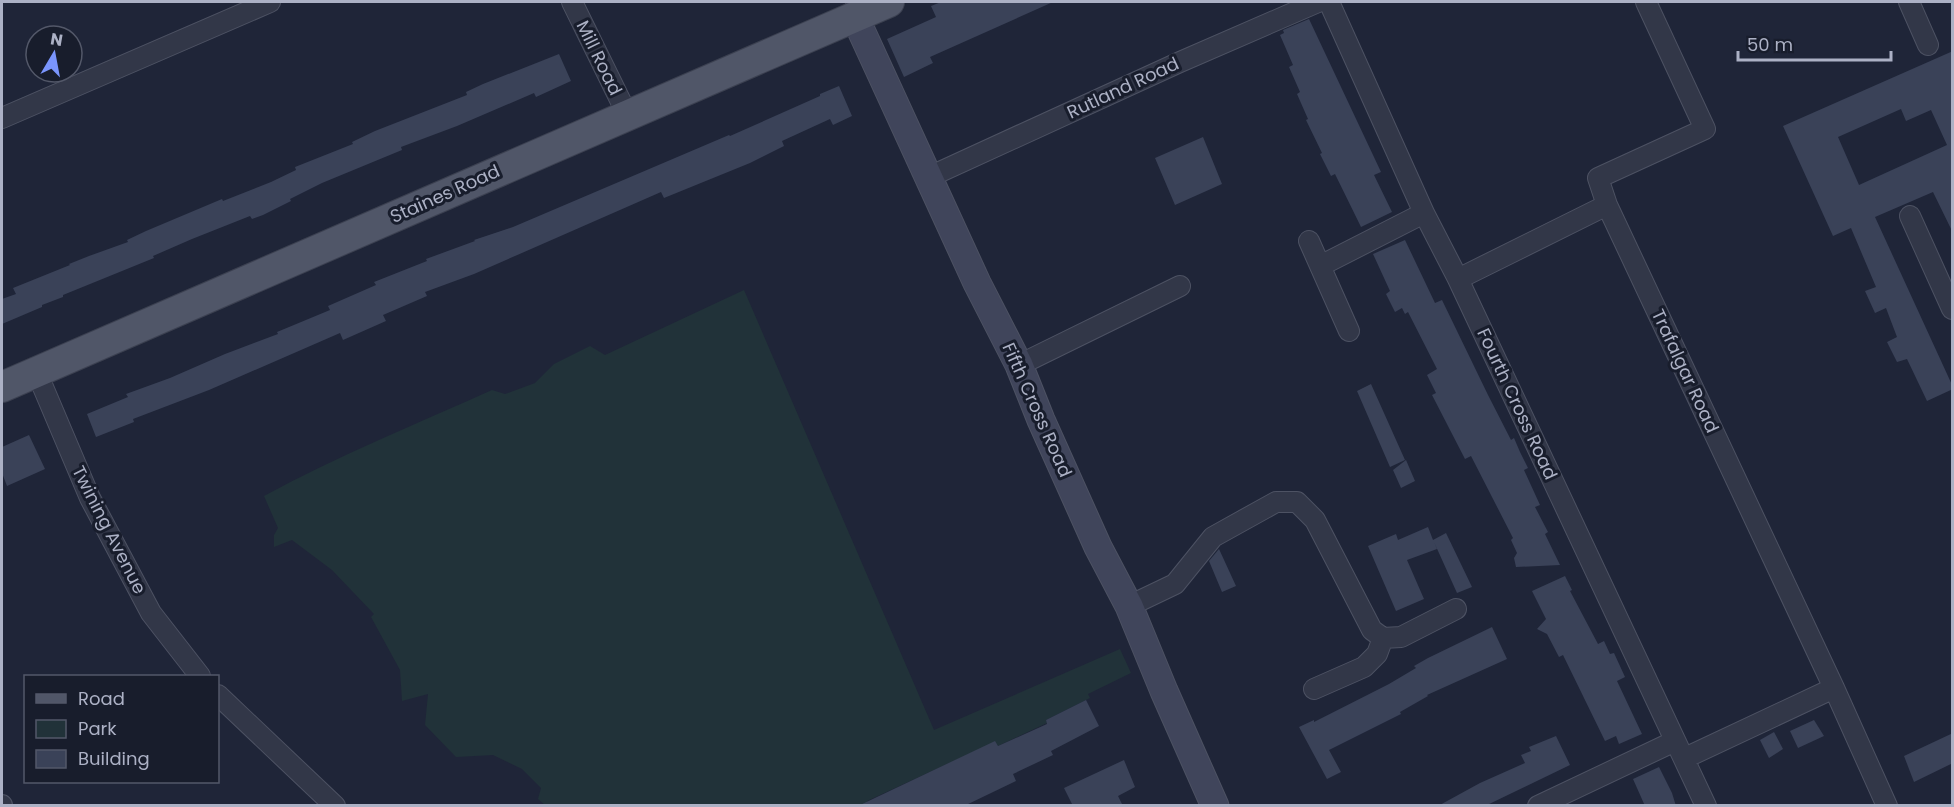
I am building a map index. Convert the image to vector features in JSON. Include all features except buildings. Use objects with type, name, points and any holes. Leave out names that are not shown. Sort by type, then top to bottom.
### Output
[{"type":"main road","name":"Staines Road","points":[[2,387],[627,114],[822,32],[873,6]]},
{"type":"street","points":[[2,118],[270,2]]},
{"type":"street","name":"Mill Road","points":[[572,2],[627,114]]},
{"type":"street","name":"Rutland Road","points":[[929,177],[1180,62],[1318,2]]},
{"type":"street","name":"Fourth Cross Road","points":[[1329,2],[1424,213],[1458,279],[1706,806]]},
{"type":"street","name":"Trafalgar Road","points":[[1646,2],[1706,129],[1598,178],[1607,205],[1887,806]]},
{"type":"street","points":[[1910,2],[1928,45]]},
{"type":"street","name":"Fifth Cross Road","points":[[873,6],[929,177],[1018,365],[1098,547],[1129,606],[1215,806]]},
{"type":"street","points":[[1458,279],[1607,205]]},
{"type":"street","points":[[1320,266],[1424,213]]},
{"type":"street","points":[[1910,216],[1953,309]]},
{"type":"street","points":[[1309,241],[1349,331]]},
{"type":"street","points":[[1018,365],[1180,286]]},
{"type":"street","name":"Twining Avenue","points":[[37,373],[90,498],[151,613],[199,675]]},
{"type":"street","points":[[1129,606],[1175,584],[1213,537],[1276,502],[1298,502],[1315,520],[1371,630],[1383,638],[1401,637],[1456,609]]},
{"type":"street","points":[[1314,689],[1364,667],[1377,654],[1383,638]]},
{"type":"street","points":[[1538,806],[1834,688]]},
{"type":"street","points":[[219,696],[335,806]]},
{"type":"green space","points":[[744,290],[934,730],[1120,649],[1131,673],[1088,694],[1090,698],[1046,720],[1047,723],[998,746],[995,742],[867,801],[868,805],[545,805],[538,799],[541,788],[522,769],[493,755],[456,757],[425,725],[428,694],[402,701],[400,670],[371,617],[374,614],[332,570],[292,540],[274,547],[274,535],[278,528],[264,496],[349,454],[492,390],[505,394],[535,383],[554,364],[590,346],[605,355]]}]
